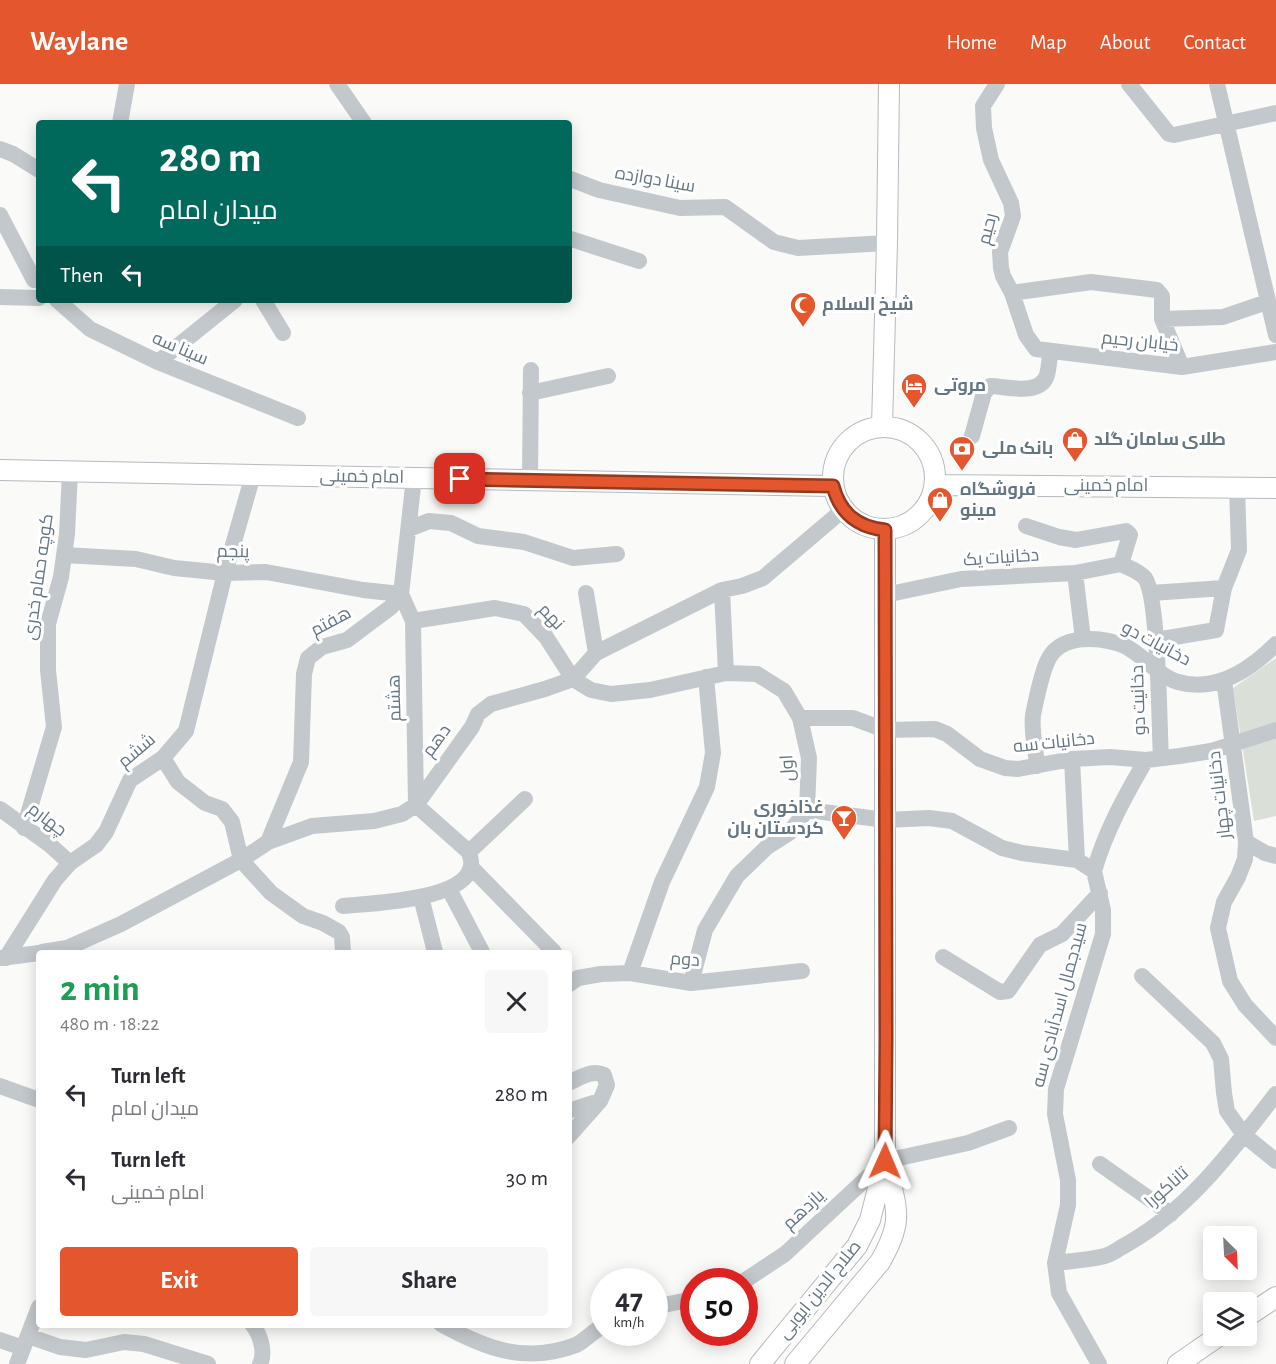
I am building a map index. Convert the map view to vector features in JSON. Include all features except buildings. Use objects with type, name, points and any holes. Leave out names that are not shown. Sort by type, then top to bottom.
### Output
[{"type":"main road","points":[[882,426],[889,84]]},
{"type":"main road","points":[[882,426],[897,428],[911,434],[922,443],[933,463],[935,485],[929,502],[918,517],[902,526],[885,530],[861,524],[843,510],[836,498],[832,472],[836,458],[844,445],[861,432],[882,426]]},
{"type":"main road","name":"امام خمینی","points":[[0,470],[833,486]]},
{"type":"main road","name":"امام خمینی","points":[[935,485],[1276,488]]},
{"type":"main road","name":"صلاح الدین ایوبی","points":[[760,1364],[857,1246],[870,1220],[885,1161],[885,530]]},
{"type":"main road","points":[[795,1364],[880,1262],[890,1245],[898,1216],[885,1161]]},
{"type":"main road","points":[[1257,1310],[1276,1297]]},
{"type":"main road","points":[[1178,1364],[1204,1346]]},
{"type":"street","points":[[121,120],[128,84]]},
{"type":"street","points":[[337,84],[362,120]]},
{"type":"street","name":"رحیم","points":[[997,84],[984,106],[984,128],[991,160],[1011,203],[1014,216],[1000,252],[1003,276],[1012,293],[1026,335],[1043,350]]},
{"type":"street","points":[[1129,84],[1169,134],[1174,135],[1276,113]]},
{"type":"street","points":[[1217,84],[1276,335]]},
{"type":"street","points":[[0,148],[36,168]]},
{"type":"street","name":"سینا دوازده","points":[[572,180],[599,190],[680,208],[726,207],[774,242],[798,248],[887,243]]},
{"type":"street","points":[[0,214],[36,276]]},
{"type":"street","points":[[572,239],[639,261]]},
{"type":"street","points":[[6,297],[36,279]]},
{"type":"street","points":[[1012,293],[1091,282],[1157,290],[1162,296],[1162,319],[1182,368]]},
{"type":"street","points":[[6,297],[36,298]]},
{"type":"street","points":[[1162,319],[1223,317],[1267,302]]},
{"type":"street","name":"سینا سه","points":[[60,303],[90,329],[158,362],[298,417]]},
{"type":"street","points":[[158,362],[231,303]]},
{"type":"street","points":[[265,303],[283,333]]},
{"type":"street","points":[[972,436],[984,393],[990,386],[1031,389],[1040,386],[1046,378],[1043,350]]},
{"type":"street","name":"خیابان رحیم","points":[[1043,350],[1182,368],[1276,352]]},
{"type":"street","points":[[530,480],[531,370]]},
{"type":"street","points":[[530,393],[608,375]]},
{"type":"street","name":"کوچه حمام خدری","points":[[24,828],[54,727],[48,670],[48,624],[61,577],[70,472]]},
{"type":"street","name":"ششم","points":[[3,958],[55,880],[70,863],[96,845],[106,832],[130,780],[163,758],[186,731],[225,573],[253,475]]},
{"type":"street","points":[[401,594],[414,478]]},
{"type":"street","points":[[1156,640],[1216,630],[1224,588],[1239,550],[1237,488]]},
{"type":"street","name":"دهم","points":[[57,950],[67,948],[121,924],[241,860],[268,842],[312,826],[374,821],[402,814],[416,805],[472,727],[478,714],[491,704],[573,679],[596,653],[722,590],[763,578],[843,510]]},
{"type":"street","points":[[409,528],[429,521],[451,523],[478,536],[524,542],[573,558],[617,555]]},
{"type":"street","points":[[1026,526],[1076,540],[1126,531],[1130,535],[1121,564],[1140,573],[1146,580],[1151,593],[1224,588]]},
{"type":"street","name":"پنجم","points":[[64,555],[136,560],[174,568],[225,573],[266,572],[363,590],[401,594]]},
{"type":"street","name":"دخانیات یک","points":[[885,595],[961,579],[1075,573],[1121,564]]},
{"type":"street","points":[[1075,573],[1083,639]]},
{"type":"street","points":[[722,590],[726,673]]},
{"type":"street","points":[[586,593],[596,653]]},
{"type":"street","name":"دخانیت دو","points":[[1151,593],[1157,669],[1154,759]]},
{"type":"street","name":"هشتم","points":[[401,594],[414,621],[416,805]]},
{"type":"street","name":"هفتم","points":[[268,842],[301,762],[304,674],[308,658],[322,647],[347,640],[391,607],[401,594]]},
{"type":"street","name":"نهم","points":[[414,621],[495,608],[524,614],[546,637],[573,679]]},
{"type":"street","name":"دخانیات دو","points":[[1037,766],[1033,717],[1047,660],[1062,645],[1083,639],[1105,639],[1127,647],[1178,682],[1205,684],[1224,680],[1242,672],[1276,644]]},
{"type":"street","name":"اول","points":[[573,679],[591,690],[611,694],[650,690],[726,673],[757,674],[784,691],[800,718],[809,758],[807,810]]},
{"type":"street","points":[[630,974],[662,882],[707,787],[712,753],[706,677]]},
{"type":"street","name":"دخانیات چهار","points":[[1224,680],[1246,842],[1245,859],[1224,902],[1218,928],[1230,981],[1245,1005],[1276,1038]]},
{"type":"street","name":"دخانیات سه","points":[[800,718],[853,718],[885,730],[935,729],[947,734],[965,749],[989,763],[1011,768],[1037,766],[1072,759],[1110,757],[1154,759],[1210,751],[1276,730]]},
{"type":"street","points":[[163,758],[178,782],[205,803],[222,809],[228,816],[232,822],[241,860],[282,902],[303,916],[339,932],[342,937],[343,950]]},
{"type":"street","points":[[1072,759],[1077,860]]},
{"type":"street","points":[[692,983],[705,930],[737,876],[767,847],[789,832],[807,810],[886,820],[929,818],[952,821],[1002,848],[1077,860],[1094,871],[1115,814],[1154,759]]},
{"type":"street","points":[[343,906],[400,901],[449,889],[465,877],[470,860],[525,799]]},
{"type":"street","points":[[416,805],[552,950]]},
{"type":"street","name":"چهارم","points":[[0,809],[50,845],[70,863]]},
{"type":"street","points":[[1246,842],[1265,853],[1276,856]]},
{"type":"street","name":"سیدجمال اسدآبادی سه","points":[[1094,871],[1103,910],[1103,934],[1056,1089],[1055,1114],[1068,1180],[1068,1205],[1055,1263],[1059,1293],[1099,1364]]},
{"type":"street","points":[[449,889],[481,950]]},
{"type":"street","points":[[943,957],[1000,992],[1008,992],[1040,945],[1062,934],[1100,893]]},
{"type":"street","points":[[421,897],[434,950]]},
{"type":"street","name":"دهم","points":[[3,958],[36,954]]},
{"type":"street","name":"دوم","points":[[572,977],[630,974],[692,983],[802,971]]},
{"type":"street","points":[[1142,976],[1213,1043],[1221,1059],[1227,1111],[1244,1135],[1276,1161]]},
{"type":"street","points":[[572,1081],[594,1072],[604,1075],[607,1085],[600,1101],[572,1132]]},
{"type":"street","points":[[0,1087],[36,1099]]},
{"type":"street","name":"تاناکورا","points":[[1055,1263],[1106,1256],[1137,1239],[1171,1214],[1195,1192],[1276,1094]]},
{"type":"street","points":[[572,1110],[600,1101]]},
{"type":"street","points":[[885,1161],[968,1143],[1009,1128]]},
{"type":"street","name":"یازدهم","points":[[758,1274],[784,1254],[885,1161]]},
{"type":"street","points":[[1100,1164],[1171,1214]]},
{"type":"street","points":[[23,1349],[36,1315]]},
{"type":"street","points":[[255,1328],[262,1348],[263,1358],[260,1364]]},
{"type":"street","points":[[448,1328],[484,1348],[502,1355],[521,1358],[559,1353],[577,1345],[590,1336]]},
{"type":"street","points":[[0,1340],[23,1349],[60,1347],[86,1350],[124,1342],[144,1344],[208,1364]]},
{"type":"shaded area","points":[[1276,658],[1276,816],[1254,821],[1233,688]]},
{"type":"place","name":"شیخ السلام","points":[[803,328]]},
{"type":"place","name":"مروتی","points":[[914,409]]},
{"type":"place","name":"طلای سامان گلد","points":[[1075,463]]},
{"type":"place","name":"بانک ملی","points":[[962,472]]},
{"type":"place","name":"فروشگاه مینو","points":[[940,523]]},
{"type":"place","name":"غذاخوری کردستان بان","points":[[844,841]]},
{"type":"route","points":[[460,479],[833,486],[836,498],[851,518],[861,524],[885,530],[885,1161]]}]
